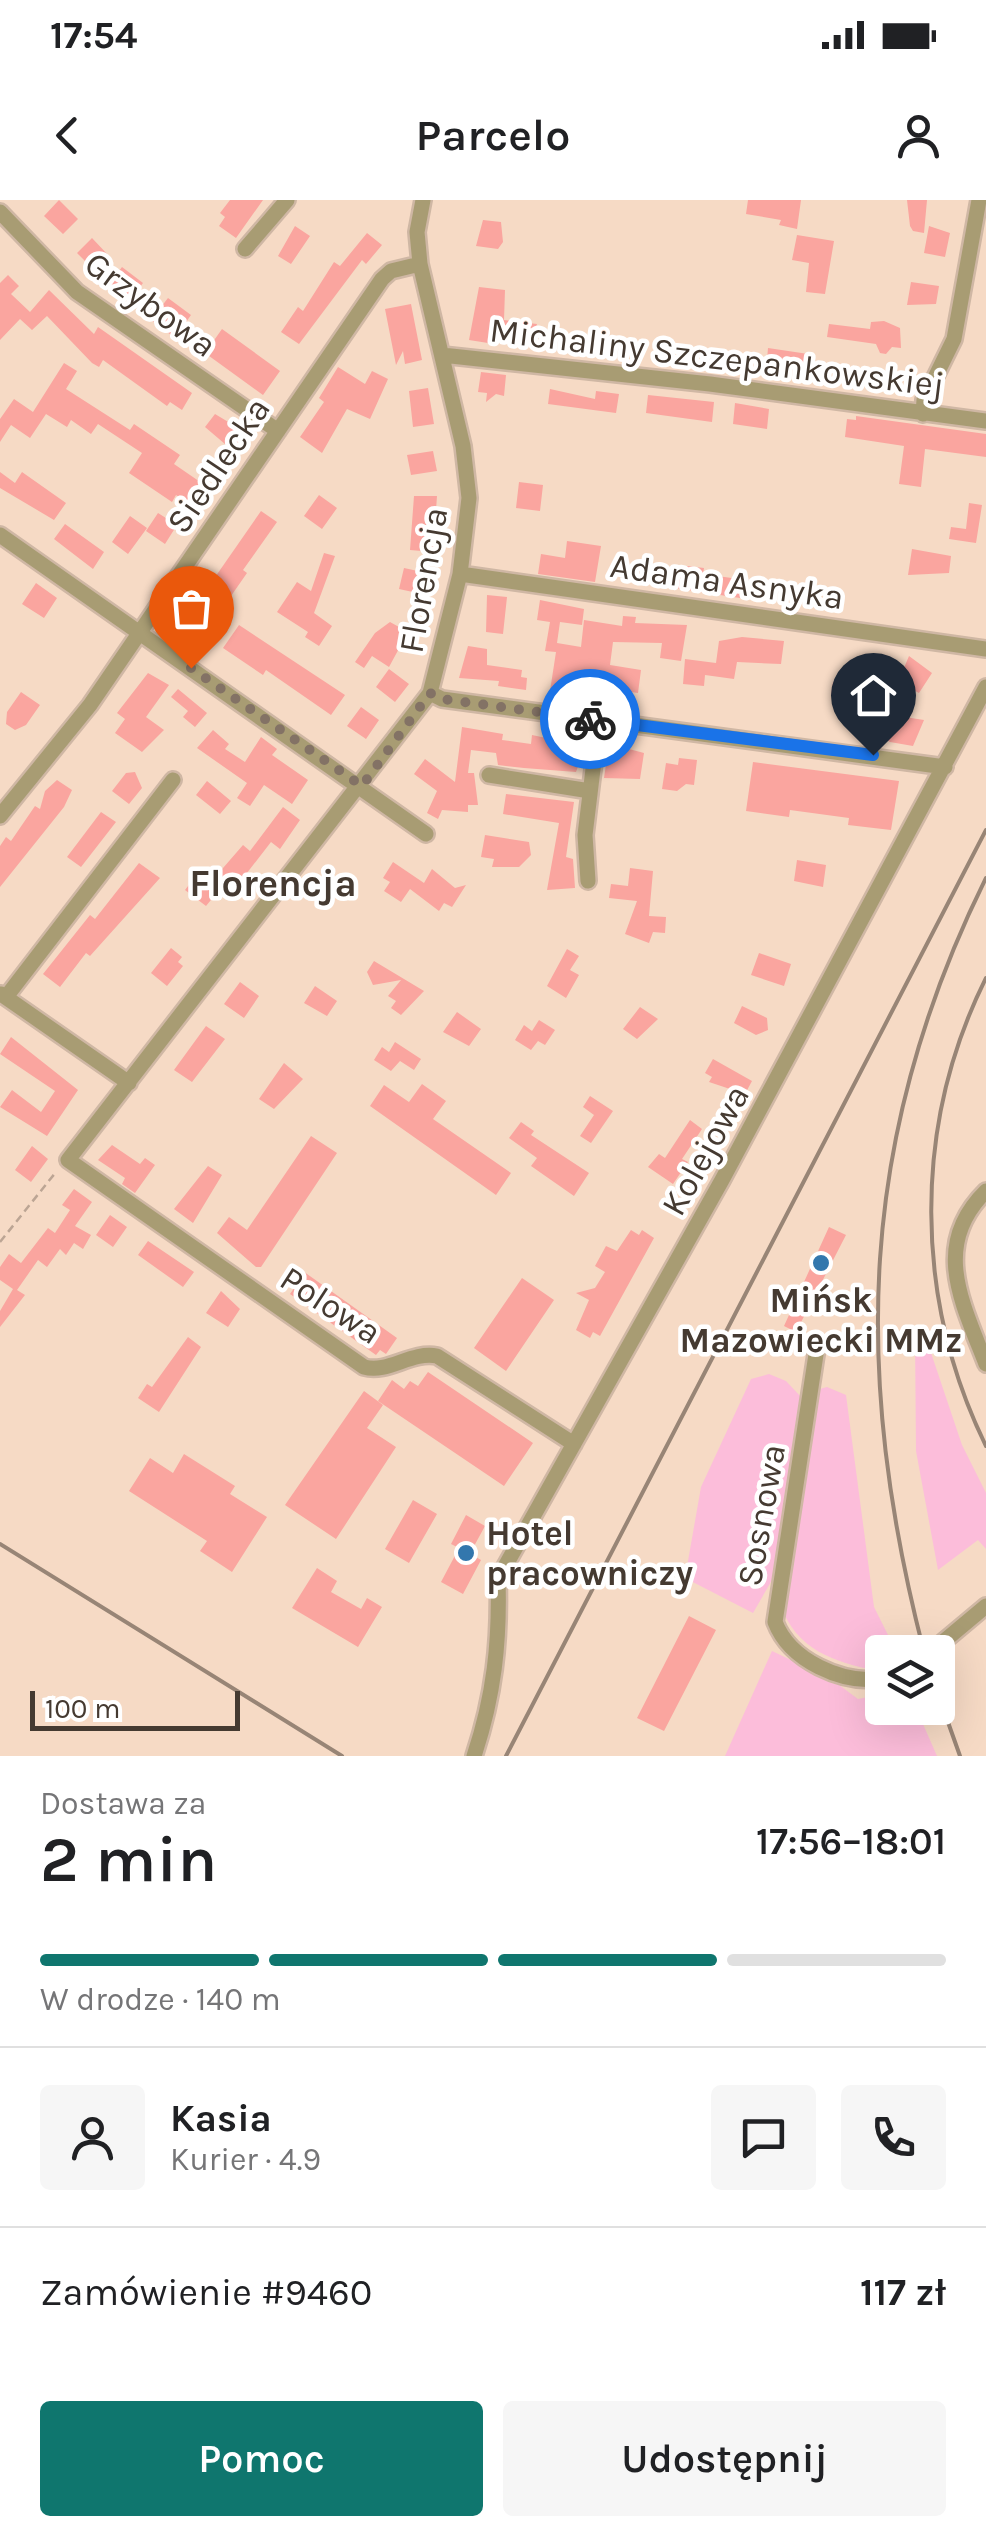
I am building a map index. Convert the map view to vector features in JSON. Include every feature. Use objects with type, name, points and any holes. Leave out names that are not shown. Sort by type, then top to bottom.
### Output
[{"type":"street","points":[[245,249],[287,200]]},
{"type":"street","points":[[420,264],[418,232],[423,200]]},
{"type":"street","points":[[923,414],[924,400],[954,338],[980,200]]},
{"type":"street","name":"Grzybowa","points":[[0,212],[77,292],[278,431]]},
{"type":"street","name":"Florencja","points":[[68,1160],[362,786],[430,693],[470,518],[468,474],[420,264]]},
{"type":"street","name":"Siedlecka","points":[[0,816],[72,729],[386,275],[420,264]]},
{"type":"street","name":"Michaliny Szczepankowskiej","points":[[442,355],[692,382],[986,421]]},
{"type":"street","points":[[0,534],[426,834]]},
{"type":"street","name":"Adama Asnyka","points":[[460,574],[986,649]]},
{"type":"street","name":"Kolejowa","points":[[474,1756],[487,1716],[500,1645],[498,1579],[986,687]]},
{"type":"street","points":[[430,693],[442,699],[945,767]]},
{"type":"street","points":[[588,881],[585,835],[598,720]]},
{"type":"street","points":[[489,775],[590,790]]},
{"type":"street","points":[[128,1083],[3,995],[173,780]]},
{"type":"street","name":"Polowa","points":[[68,1160],[364,1367],[375,1370],[415,1355],[437,1356],[574,1444]]},
{"type":"street","points":[[986,1191],[960,1222],[953,1248],[956,1271],[986,1364]]},
{"type":"street","name":"Sosnowa","points":[[816,1348],[775,1622],[782,1640],[810,1661],[865,1679]]},
{"type":"street","points":[[951,1635],[986,1606]]},
{"type":"path","points":[[0,1242],[68,1160]]},
{"type":"shaded area","points":[[924,1332],[962,1445],[986,1493],[986,1549],[978,1540],[938,1570],[916,1451],[915,1336]]},
{"type":"shaded area","points":[[769,1374],[786,1381],[801,1397],[772,1580],[753,1613],[685,1578],[701,1487],[751,1379]]},
{"type":"shaded area","points":[[827,1387],[846,1395],[874,1607],[888,1635],[865,1635],[865,1668],[831,1658],[807,1643],[787,1620],[780,1604],[816,1390]]},
{"type":"shaded area","points":[[772,1651],[831,1679],[858,1699],[865,1698],[865,1725],[923,1725],[937,1756],[725,1756]]},
{"type":"building","points":[[59,200],[78,219],[63,234],[44,216]]},
{"type":"building","points":[[230,200],[263,200],[236,238],[219,226],[225,217],[220,213]]},
{"type":"building","points":[[748,200],[801,200],[797,229],[779,225],[781,220],[746,214]]},
{"type":"building","points":[[907,200],[927,200],[924,233],[913,231],[910,226]]},
{"type":"building","points":[[483,220],[501,222],[503,242],[498,249],[476,246]]},
{"type":"building","points":[[295,226],[310,236],[291,264],[278,256]]},
{"type":"building","points":[[929,226],[950,233],[945,257],[924,253]]},
{"type":"building","points":[[367,233],[382,245],[366,264],[362,260],[299,344],[281,332],[298,307],[303,311],[334,262],[340,266]]},
{"type":"building","points":[[797,235],[834,241],[825,294],[806,292],[809,263],[792,260]]},
{"type":"building","points":[[92,238],[109,256],[94,270],[77,253]]},
{"type":"building","points":[[122,267],[143,283],[130,300],[109,284]]},
{"type":"building","points":[[8,275],[19,286],[11,294],[30,312],[49,290],[94,334],[98,327],[192,393],[182,410],[170,402],[167,406],[103,360],[99,367],[92,363],[47,316],[32,330],[20,319],[0,340],[0,283]]},
{"type":"building","points":[[911,282],[939,286],[936,304],[907,305]]},
{"type":"building","points":[[479,287],[505,290],[504,320],[537,324],[531,346],[488,337],[488,343],[469,340]]},
{"type":"building","points":[[168,298],[191,315],[175,338],[151,320]]},
{"type":"building","points":[[411,304],[422,360],[405,364],[403,351],[396,365],[385,309]]},
{"type":"building","points":[[884,321],[900,328],[901,348],[892,347],[886,354],[880,353],[876,344],[827,337],[829,324],[870,329],[871,322]]},
{"type":"building","points":[[222,329],[280,371],[263,395],[205,353]]},
{"type":"building","points":[[768,348],[815,355],[812,381],[794,379],[791,363],[767,360]]},
{"type":"building","points":[[64,363],[77,371],[66,389],[130,430],[134,424],[180,455],[174,464],[206,486],[192,506],[176,495],[172,502],[129,473],[142,453],[98,424],[91,434],[71,420],[67,427],[46,414],[30,438],[11,425],[0,442],[0,419],[14,399],[33,412]]},
{"type":"building","points":[[338,367],[365,384],[372,371],[388,379],[370,419],[347,409],[322,453],[300,437],[324,402],[319,398]]},
{"type":"building","points":[[481,372],[506,375],[504,396],[496,394],[486,402],[487,393],[478,392]]},
{"type":"building","points":[[428,388],[434,424],[413,427],[409,391]]},
{"type":"building","points":[[550,389],[595,399],[596,391],[619,394],[616,413],[548,404]]},
{"type":"building","points":[[648,395],[714,402],[712,422],[646,413]]},
{"type":"building","points":[[735,403],[769,409],[767,429],[733,424]]},
{"type":"building","points":[[215,414],[245,432],[232,450],[205,427]]},
{"type":"building","points":[[856,416],[986,434],[986,457],[925,449],[921,487],[899,484],[904,446],[845,437],[847,419],[856,420]]},
{"type":"building","points":[[433,451],[437,471],[411,475],[407,455]]},
{"type":"building","points":[[0,472],[15,483],[22,472],[66,503],[54,520],[0,488]]},
{"type":"building","points":[[519,482],[543,485],[540,511],[516,508]]},
{"type":"building","points":[[319,495],[337,508],[322,529],[304,516]]},
{"type":"building","points":[[414,496],[437,496],[433,552],[410,550]]},
{"type":"building","points":[[969,503],[982,505],[976,543],[949,539],[951,527],[966,529]]},
{"type":"building","points":[[261,511],[277,522],[243,570],[247,573],[231,596],[211,583]]},
{"type":"building","points":[[158,513],[177,525],[165,544],[146,531]]},
{"type":"building","points":[[130,516],[147,528],[128,554],[112,542]]},
{"type":"building","points":[[65,524],[104,552],[93,569],[54,539]]},
{"type":"building","points":[[567,541],[601,546],[595,582],[538,574],[541,554],[565,558]]},
{"type":"building","points":[[912,549],[951,556],[949,573],[908,575]]},
{"type":"building","points":[[324,553],[335,556],[314,613],[332,626],[319,646],[305,637],[308,632],[277,612],[297,582],[311,591]]},
{"type":"building","points":[[687,566],[704,568],[703,574],[746,580],[744,592],[740,598],[661,586],[664,567],[687,570]]},
{"type":"building","points":[[404,568],[427,573],[422,594],[399,589]]},
{"type":"building","points":[[36,583],[57,598],[44,618],[22,604]]},
{"type":"building","points":[[487,595],[507,597],[503,634],[486,632]]},
{"type":"building","points":[[540,600],[584,609],[582,625],[560,622],[557,643],[581,647],[584,620],[622,626],[623,616],[636,617],[635,623],[687,625],[681,661],[660,658],[662,643],[613,642],[610,665],[641,670],[638,693],[598,687],[589,698],[550,691],[556,652],[545,651],[550,622],[537,620]]},
{"type":"building","points":[[390,622],[408,632],[389,667],[372,656],[364,668],[355,662],[375,633]]},
{"type":"building","points":[[239,625],[345,695],[331,715],[266,670],[263,675],[223,648]]},
{"type":"building","points":[[742,637],[784,641],[781,664],[737,662],[734,679],[705,675],[704,686],[683,684],[685,659],[716,663],[719,641]]},
{"type":"building","points":[[468,646],[487,649],[487,665],[522,670],[521,677],[527,678],[526,690],[498,686],[499,681],[459,678]]},
{"type":"building","points":[[909,656],[932,673],[919,693],[898,682]]},
{"type":"building","points":[[389,669],[409,684],[395,702],[376,687]]},
{"type":"building","points":[[148,673],[169,685],[146,717],[164,730],[142,752],[115,733],[125,719],[117,713]]},
{"type":"building","points":[[833,682],[883,693],[888,684],[903,692],[892,715],[924,720],[913,746],[890,742],[866,728],[874,711],[851,699],[850,704],[843,703],[831,695]]},
{"type":"building","points":[[178,689],[207,713],[195,727],[183,717],[188,711],[171,697]]},
{"type":"building","points":[[21,692],[40,705],[26,725],[15,730],[6,724],[7,712]]},
{"type":"building","points":[[361,707],[379,720],[366,739],[347,726]]},
{"type":"building","points":[[462,727],[503,734],[502,740],[531,744],[532,735],[580,745],[581,758],[576,772],[498,765],[496,753],[471,750],[468,773],[474,773],[478,805],[468,805],[468,812],[442,810],[438,819],[427,813],[437,791],[414,774],[425,759],[455,782]]},
{"type":"building","points":[[213,730],[229,744],[225,749],[245,762],[261,737],[277,749],[272,755],[308,780],[292,804],[264,785],[250,806],[237,798],[247,783],[197,748]]},
{"type":"building","points":[[614,745],[644,753],[640,779],[604,778],[608,751]]},
{"type":"building","points":[[679,758],[697,760],[694,785],[686,784],[677,791],[662,789],[666,763],[678,765]]},
{"type":"building","points":[[753,762],[899,781],[891,830],[848,825],[849,818],[790,810],[789,817],[746,811]]},
{"type":"building","points":[[135,772],[142,788],[129,804],[112,791],[126,773]]},
{"type":"building","points":[[57,780],[72,790],[64,807],[0,887],[0,846],[6,837],[11,841],[35,806],[40,809],[45,791]]},
{"type":"building","points":[[207,781],[231,801],[220,814],[196,795]]},
{"type":"building","points":[[506,794],[574,802],[566,857],[573,859],[575,888],[547,890],[559,823],[503,814]]},
{"type":"building","points":[[283,807],[300,820],[280,849],[271,842],[233,891],[224,884],[206,906],[185,890],[198,873],[210,883],[243,845],[250,851]]},
{"type":"building","points":[[101,812],[116,822],[81,867],[67,857]]},
{"type":"building","points":[[485,835],[529,842],[531,855],[519,867],[492,867],[494,859],[481,857]]},
{"type":"building","points":[[797,860],[826,865],[823,887],[794,881]]},
{"type":"building","points":[[393,862],[424,883],[432,869],[455,888],[466,885],[452,907],[444,903],[439,911],[410,889],[401,902],[384,891],[390,882],[383,878]]},
{"type":"building","points":[[139,863],[160,878],[90,956],[86,953],[60,987],[43,974],[90,915],[95,919]]},
{"type":"building","points":[[630,868],[653,871],[649,916],[666,917],[665,933],[653,932],[649,943],[625,934],[637,901],[609,898],[611,884],[628,886]]},
{"type":"building","points":[[171,948],[182,957],[178,962],[183,966],[167,986],[151,973]]},
{"type":"building","points":[[567,949],[579,956],[570,970],[579,975],[566,998],[547,986]]},
{"type":"building","points":[[759,953],[791,964],[784,986],[751,975]]},
{"type":"building","points":[[374,961],[424,991],[401,1015],[391,1008],[396,1001],[388,996],[401,980],[373,985],[367,972]]},
{"type":"building","points":[[240,982],[259,996],[244,1018],[224,1004]]},
{"type":"building","points":[[315,986],[337,1001],[327,1016],[304,1003]]},
{"type":"building","points":[[742,1006],[767,1018],[768,1030],[756,1035],[734,1023]]},
{"type":"building","points":[[640,1007],[658,1019],[637,1039],[623,1029]]},
{"type":"building","points":[[457,1012],[481,1029],[469,1046],[443,1032]]},
{"type":"building","points":[[539,1020],[555,1030],[545,1045],[538,1041],[531,1050],[515,1040],[524,1025],[532,1031]]},
{"type":"building","points":[[206,1026],[225,1039],[192,1082],[174,1070]]},
{"type":"building","points":[[11,1037],[78,1090],[47,1136],[0,1107],[12,1090],[41,1112],[55,1091],[0,1054]]},
{"type":"building","points":[[395,1042],[421,1059],[414,1070],[400,1061],[391,1071],[374,1060],[382,1047],[389,1052]]},
{"type":"building","points":[[713,1059],[752,1081],[745,1094],[709,1082],[712,1077],[705,1073]]},
{"type":"building","points":[[284,1063],[303,1079],[274,1109],[259,1099]]},
{"type":"building","points":[[422,1084],[446,1101],[433,1119],[511,1173],[496,1195],[370,1106],[384,1085],[409,1102]]},
{"type":"building","points":[[590,1096],[613,1111],[591,1143],[580,1136],[594,1115],[583,1107]]},
{"type":"building","points":[[690,1120],[702,1129],[682,1159],[688,1162],[673,1184],[648,1167],[659,1154],[665,1158]]},
{"type":"building","points":[[521,1122],[534,1131],[531,1135],[589,1173],[574,1196],[531,1166],[537,1158],[509,1138]]},
{"type":"building","points":[[311,1136],[337,1153],[261,1267],[256,1267],[217,1233],[229,1217],[247,1230]]},
{"type":"building","points":[[112,1145],[140,1164],[145,1158],[155,1165],[135,1193],[122,1184],[125,1178],[98,1160]]},
{"type":"building","points":[[32,1146],[48,1159],[31,1182],[15,1170]]},
{"type":"building","points":[[208,1166],[222,1175],[193,1223],[174,1209]]},
{"type":"building","points":[[74,1189],[92,1202],[75,1226],[91,1235],[83,1249],[74,1243],[66,1255],[60,1249],[47,1267],[38,1260],[17,1290],[25,1295],[0,1327],[0,1311],[13,1289],[0,1280],[0,1267],[9,1254],[21,1263],[48,1228],[55,1233],[70,1210],[62,1205]]},
{"type":"building","points":[[110,1215],[127,1227],[113,1247],[96,1235]]},
{"type":"building","points":[[829,1227],[846,1235],[796,1332],[784,1326]]},
{"type":"building","points":[[631,1230],[639,1235],[642,1230],[654,1238],[600,1336],[593,1332],[590,1338],[576,1330],[589,1300],[576,1293],[595,1288],[605,1272],[595,1266],[606,1246],[617,1251]]},
{"type":"building","points":[[148,1241],[194,1272],[183,1287],[138,1255]]},
{"type":"building","points":[[293,1264],[397,1338],[386,1354],[380,1350],[376,1355],[290,1294],[297,1284],[286,1276]]},
{"type":"building","points":[[522,1278],[554,1300],[506,1371],[474,1348]]},
{"type":"building","points":[[221,1291],[240,1309],[228,1327],[206,1313]]},
{"type":"building","points":[[188,1337],[201,1347],[159,1412],[138,1398],[147,1384],[152,1387]]},
{"type":"building","points":[[428,1372],[533,1443],[504,1486],[378,1401],[392,1380],[404,1389],[410,1381],[418,1386]]},
{"type":"building","points":[[364,1391],[383,1405],[367,1428],[396,1447],[336,1539],[285,1505]]},
{"type":"building","points":[[184,1454],[235,1486],[230,1494],[267,1517],[232,1572],[200,1551],[207,1541],[129,1491],[150,1458],[173,1473]]},
{"type":"building","points":[[413,1500],[437,1514],[409,1563],[385,1549]]},
{"type":"building","name":"Hotel pracowniczy","points":[[466,1515],[485,1526],[473,1548],[477,1550],[474,1556],[481,1560],[463,1594],[441,1582],[459,1548],[451,1544]]},
{"type":"building","points":[[317,1568],[337,1581],[331,1592],[361,1609],[367,1598],[382,1607],[358,1647],[292,1608]]},
{"type":"building","points":[[689,1616],[716,1630],[664,1731],[637,1718]]},
{"type":"railway","points":[[506,1756],[986,830]]},
{"type":"railway","points":[[920,1635],[901,1550],[886,1451],[878,1354],[880,1259],[891,1164],[912,1070],[943,975],[986,878]]},
{"type":"railway","points":[[986,978],[962,1035],[945,1093],[934,1152],[931,1212],[945,1332],[962,1390],[986,1446]]},
{"type":"railway","points":[[0,1544],[342,1756]]},
{"type":"railway","points":[[949,1725],[960,1756]]},
{"type":"way so far","points":[[191,668],[362,786],[430,693],[442,699],[590,719]]},
{"type":"place","name":"Mińsk Mazowiecki MMz","points":[[821,1263]]},
{"type":"place","name":"Hotel pracowniczy","points":[[466,1553]]},
{"type":"district","name":"Florencja","points":[[273,883]]},
{"type":"route","points":[[590,719],[873,755]]}]
